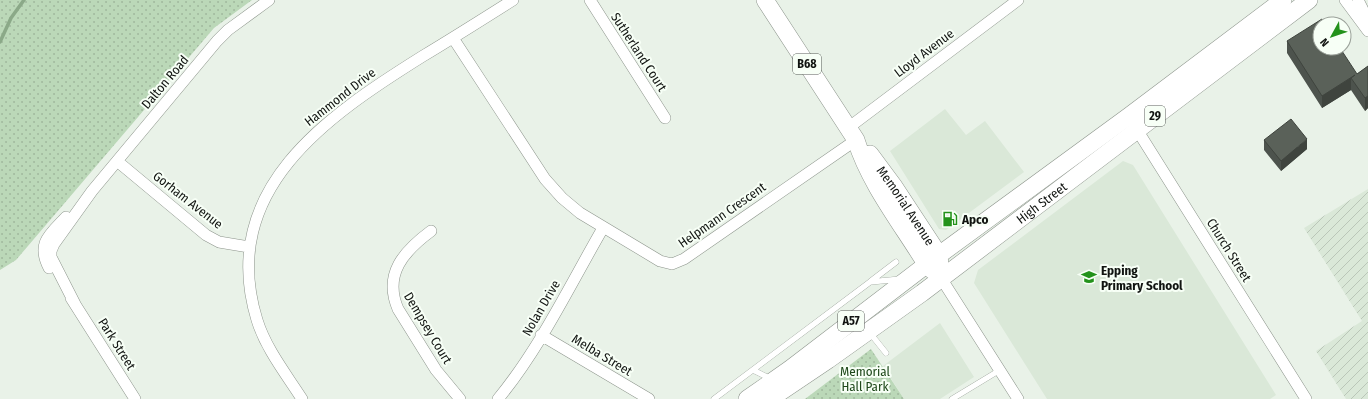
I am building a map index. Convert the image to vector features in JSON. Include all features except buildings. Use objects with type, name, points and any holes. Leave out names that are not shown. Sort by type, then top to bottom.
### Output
[{"type":"main road","name":"Memorial Avenue","points":[[766,0],[852,134],[860,156],[881,192],[932,259],[940,278]]},
{"type":"main road","name":"High Street","points":[[770,399],[868,332],[940,278],[1283,0]]},
{"type":"main road","name":"High Street","points":[[747,399],[790,369],[932,259],[1133,123],[1309,0]]},
{"type":"street","name":"Dalton Road","points":[[46,250],[44,243],[53,231],[92,191],[217,41],[228,30],[269,0]]},
{"type":"street","name":"Hammond Drive","points":[[302,399],[268,345],[258,321],[250,288],[249,247],[257,217],[274,182],[283,168],[313,136],[359,97],[513,0]]},
{"type":"street","name":"Sutherland Court","points":[[590,0],[665,118]]},
{"type":"street","name":"Lloyd Avenue","points":[[852,134],[1018,0]]},
{"type":"street","points":[[1345,0],[1368,31]]},
{"type":"street","points":[[1358,0],[1368,20]]},
{"type":"street","name":"Helpmann Crescent","points":[[454,38],[545,180],[562,198],[580,213],[603,228],[660,261],[672,264],[684,259],[852,134]]},
{"type":"street","name":"Church Street","points":[[1133,123],[1306,399]]},
{"type":"street","name":"Gorham Avenue","points":[[117,161],[206,235],[219,242],[249,247]]},
{"type":"street","name":"Nolan Drive","points":[[498,399],[541,336],[603,228]]},
{"type":"street","name":"Dempsey Court","points":[[431,230],[416,242],[398,266],[393,276],[391,286],[393,298],[398,309],[436,370],[460,399]]},
{"type":"street","name":"Park Street","points":[[46,250],[51,266],[136,399]]},
{"type":"street","name":"Memorial Avenue","points":[[940,278],[1018,399]]},
{"type":"street","name":"Melba Street","points":[[541,336],[649,399]]},
{"type":"lane","points":[[714,399],[896,262]]},
{"type":"lane","points":[[870,282],[894,279],[906,280]]},
{"type":"lane","points":[[868,332],[886,353]]},
{"type":"lane","points":[[753,370],[774,380]]},
{"type":"lane","points":[[952,399],[1000,370]]},
{"type":"shaded area","points":[[945,109],[966,135],[985,121],[1024,172],[946,230],[939,229],[890,151]]},
{"type":"shaded area","name":"Epping Primary School","points":[[1123,161],[1133,165],[1276,395],[1270,399],[1047,399],[974,283],[978,270]]},
{"type":"shaded area","points":[[1368,189],[1368,399],[1346,399],[1316,351],[1362,321],[1304,228]]},
{"type":"shaded area","points":[[940,323],[974,377],[940,399],[904,399],[883,366]]},
{"type":"green space","points":[[0,0],[252,0],[214,28],[16,260],[0,270]]},
{"type":"green space","name":"Memorial Hall Park","points":[[871,349],[904,399],[805,399]]},
{"type":"waterway","points":[[0,42],[11,18],[24,0]]},
{"type":"place","name":"Apco","points":[[950,219]]},
{"type":"place","name":"Epping Primary School","points":[[1089,277]]}]
